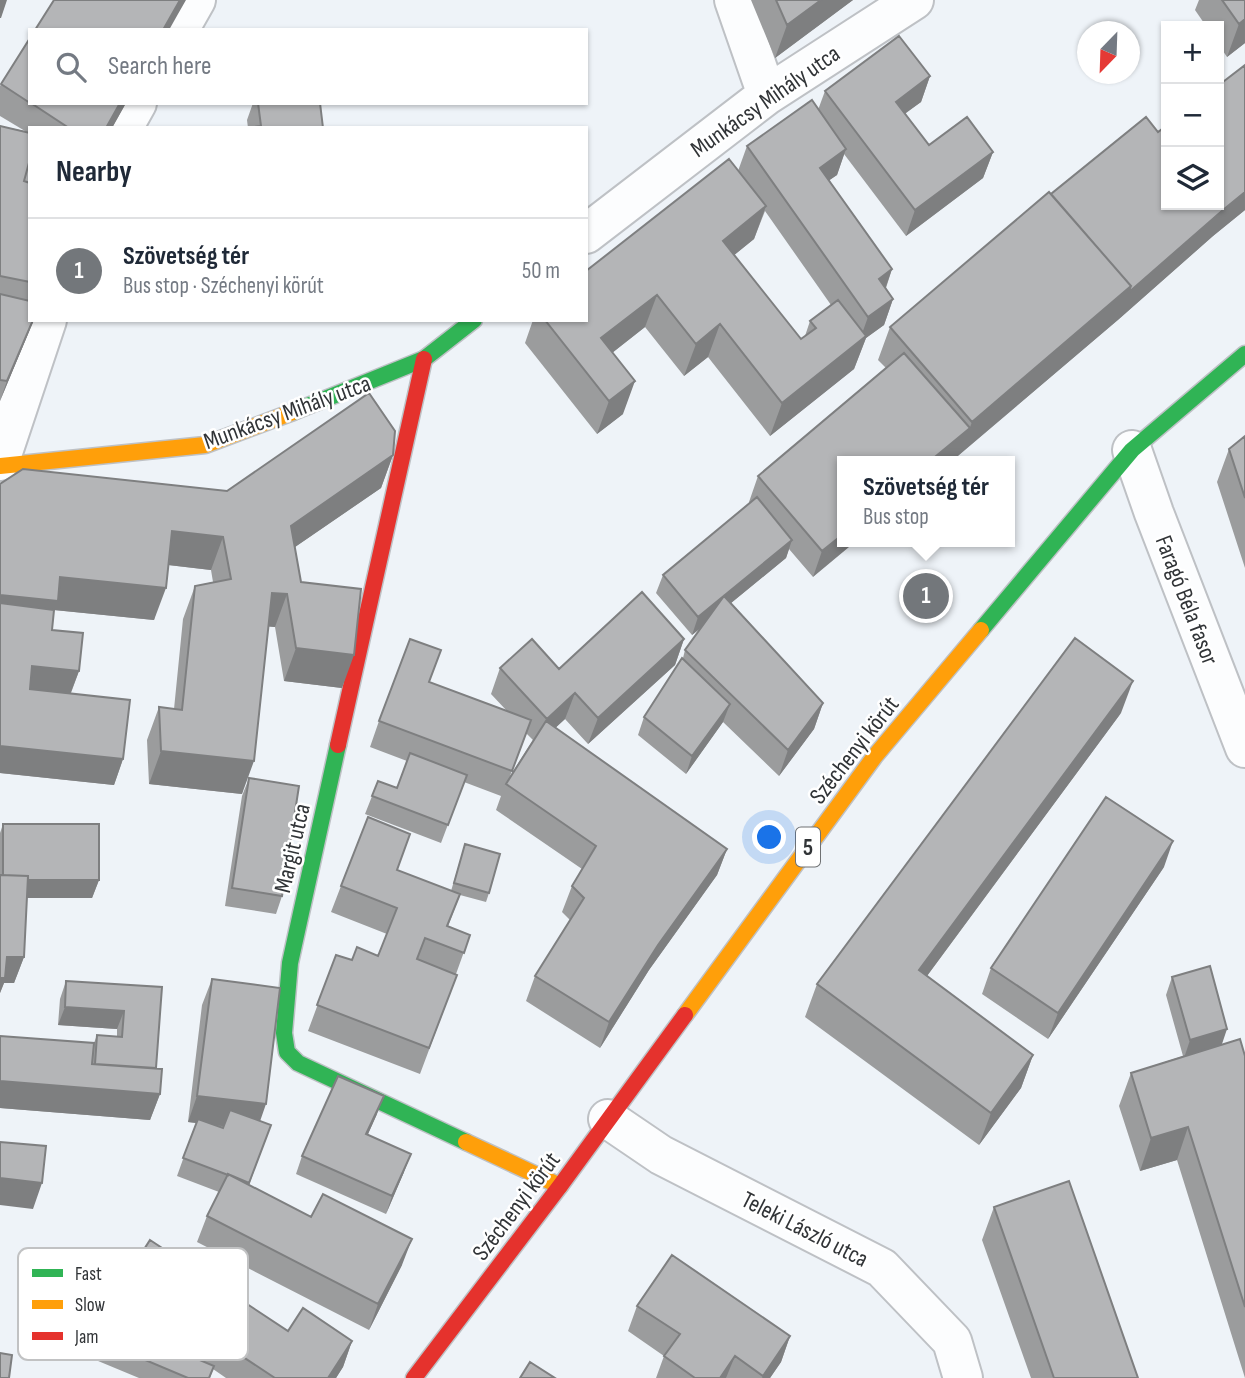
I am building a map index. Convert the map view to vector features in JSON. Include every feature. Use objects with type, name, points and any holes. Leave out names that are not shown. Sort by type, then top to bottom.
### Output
[{"type":"street","points":[[180,28],[196,0]]},
{"type":"street","points":[[734,0],[767,95]]},
{"type":"street","name":"Munkácsy Mihály utca","points":[[588,232],[767,95],[914,0]]},
{"type":"street","points":[[124,126],[136,105]]},
{"type":"street","points":[[0,461],[46,322]]},
{"type":"street","name":"Munkácsy Mihály utca","points":[[0,466],[205,445],[424,359],[471,322]]},
{"type":"street","name":"Széchenyi körút","points":[[414,1378],[560,1186],[874,756],[1132,450],[1245,354]]},
{"type":"street","name":"Margit utca","points":[[424,359],[289,963],[284,1033],[287,1052],[298,1063],[560,1186]]},
{"type":"street","name":"Faragó Béla fasor","points":[[1132,450],[1245,748]]},
{"type":"street","name":"Teleki László utca","points":[[608,1119],[661,1155],[882,1268],[952,1341],[963,1378]]},
{"type":"building","points":[[54,0],[180,0],[164,28],[36,28]]},
{"type":"building","points":[[776,0],[821,0],[787,25]]},
{"type":"building","points":[[1222,0],[1245,0],[1245,19],[1239,24]]},
{"type":"building","points":[[899,36],[930,76],[896,102],[929,145],[967,117],[993,152],[915,210],[825,91]]},
{"type":"building","points":[[28,41],[28,102],[1,84]]},
{"type":"building","points":[[1245,65],[1245,192],[1224,209],[1224,84],[1224,81]]},
{"type":"building","points":[[812,100],[846,149],[820,168],[892,269],[879,279],[893,299],[868,317],[747,146]]},
{"type":"building","points":[[34,105],[119,105],[107,126],[66,126]]},
{"type":"building","points":[[258,105],[320,105],[323,126],[261,126]]},
{"type":"building","points":[[1146,117],[1158,132],[1161,130],[1161,210],[1223,210],[1128,293],[1131,286],[1051,194]]},
{"type":"building","points":[[0,126],[28,133],[28,166],[24,181],[28,182],[28,282],[0,276]]},
{"type":"building","points":[[729,159],[766,206],[723,241],[801,339],[816,328],[810,321],[838,300],[866,336],[782,403],[720,324],[696,344],[657,295],[601,338],[635,381],[609,401],[547,322],[588,322],[588,269]]},
{"type":"building","points":[[28,166],[28,182],[24,181]]},
{"type":"building","points":[[1049,192],[1131,286],[972,422],[890,327]]},
{"type":"building","points":[[0,294],[28,301],[28,322],[32,322],[7,381],[0,380]]},
{"type":"building","points":[[904,353],[970,428],[936,456],[837,456],[837,539],[822,551],[758,476]]},
{"type":"building","points":[[369,393],[395,431],[393,455],[291,526],[301,582],[361,589],[354,655],[296,648],[287,594],[272,593],[254,761],[161,751],[159,707],[182,710],[195,586],[231,579],[223,537],[172,531],[166,588],[60,577],[58,601],[0,595],[0,484],[23,469],[227,491]]},
{"type":"building","points":[[1245,436],[1245,498],[1229,449]]},
{"type":"building","points":[[757,497],[792,540],[698,617],[663,575]]},
{"type":"building","points":[[642,592],[684,639],[598,718],[575,693],[547,719],[500,668],[532,639],[559,669]]},
{"type":"building","points":[[724,596],[823,703],[788,750],[685,650]]},
{"type":"building","points":[[0,603],[54,610],[52,630],[83,633],[79,671],[32,666],[30,689],[130,700],[123,759],[0,746]]},
{"type":"building","points":[[1075,638],[1133,681],[919,970],[1033,1055],[991,1113],[817,984]]},
{"type":"building","points":[[410,639],[441,650],[429,682],[531,720],[512,771],[379,721]]},
{"type":"building","points":[[682,658],[730,704],[692,756],[644,717]]},
{"type":"building","points":[[546,721],[727,849],[658,945],[609,1022],[535,976],[584,898],[572,886],[596,846],[506,784]]},
{"type":"building","points":[[410,753],[467,775],[448,825],[372,796],[378,781],[397,788]]},
{"type":"building","points":[[249,778],[299,786],[282,896],[232,888]]},
{"type":"building","points":[[1106,797],[1173,841],[1058,1013],[991,968]]},
{"type":"building","points":[[368,817],[410,834],[397,870],[460,894],[447,926],[470,935],[464,953],[425,938],[417,959],[457,975],[429,1048],[317,1005],[336,955],[352,960],[357,947],[378,956],[397,908],[341,886]]},
{"type":"building","points":[[3,824],[99,824],[99,880],[28,880],[28,876],[3,875]]},
{"type":"building","points":[[465,844],[500,854],[489,893],[454,883]]},
{"type":"building","points":[[0,875],[28,876],[24,957],[7,957],[5,978],[0,978]]},
{"type":"building","points":[[1210,966],[1227,1029],[1190,1040],[1172,977]]},
{"type":"building","points":[[212,979],[280,988],[266,1104],[197,1096]]},
{"type":"building","points":[[66,981],[162,987],[156,1068],[95,1064],[97,1035],[122,1037],[124,1011],[65,1007]]},
{"type":"building","points":[[0,1036],[94,1043],[92,1064],[162,1069],[160,1094],[0,1081]]},
{"type":"building","points":[[1240,1039],[1245,1056],[1245,1307],[1188,1127],[1151,1138],[1131,1073]]},
{"type":"building","points":[[338,1076],[384,1096],[366,1134],[411,1154],[392,1196],[302,1156]]},
{"type":"building","points":[[230,1110],[271,1125],[249,1183],[183,1158],[198,1119],[223,1128]]},
{"type":"building","points":[[0,1142],[46,1146],[42,1183],[0,1178]]},
{"type":"building","points":[[228,1174],[311,1217],[323,1194],[412,1239],[378,1304],[207,1216]]},
{"type":"building","points":[[1069,1181],[1138,1378],[1054,1378],[994,1207]]},
{"type":"building","points":[[150,1240],[162,1248],[145,1248]]},
{"type":"building","points":[[672,1255],[790,1336],[763,1376],[735,1356],[720,1378],[695,1378],[664,1356],[680,1334],[637,1306]]},
{"type":"building","points":[[248,1305],[288,1331],[303,1308],[352,1341],[328,1378],[275,1378],[248,1360]]},
{"type":"building","points":[[0,1353],[12,1355],[9,1378],[0,1378]]},
{"type":"building","points":[[145,1360],[200,1360],[214,1366],[209,1378],[188,1378]]},
{"type":"building","points":[[530,1362],[555,1378],[520,1378]]},
{"type":"traffic: fast","points":[[293,412],[424,359],[471,322]]},
{"type":"traffic: fast","points":[[981,630],[1132,450],[1245,354]]},
{"type":"traffic: fast","points":[[338,745],[290,963],[284,1033],[287,1052],[298,1063],[466,1142]]},
{"type":"traffic: slow","points":[[0,466],[205,445],[293,412]]},
{"type":"traffic: slow","points":[[685,1015],[875,756],[981,630]]},
{"type":"traffic: slow","points":[[466,1142],[560,1186]]},
{"type":"traffic: jam","points":[[338,745],[424,359]]},
{"type":"traffic: jam","points":[[414,1378],[560,1186],[685,1015]]},
{"type":"place","name":"Szövetség tér","points":[[926,596]]}]
